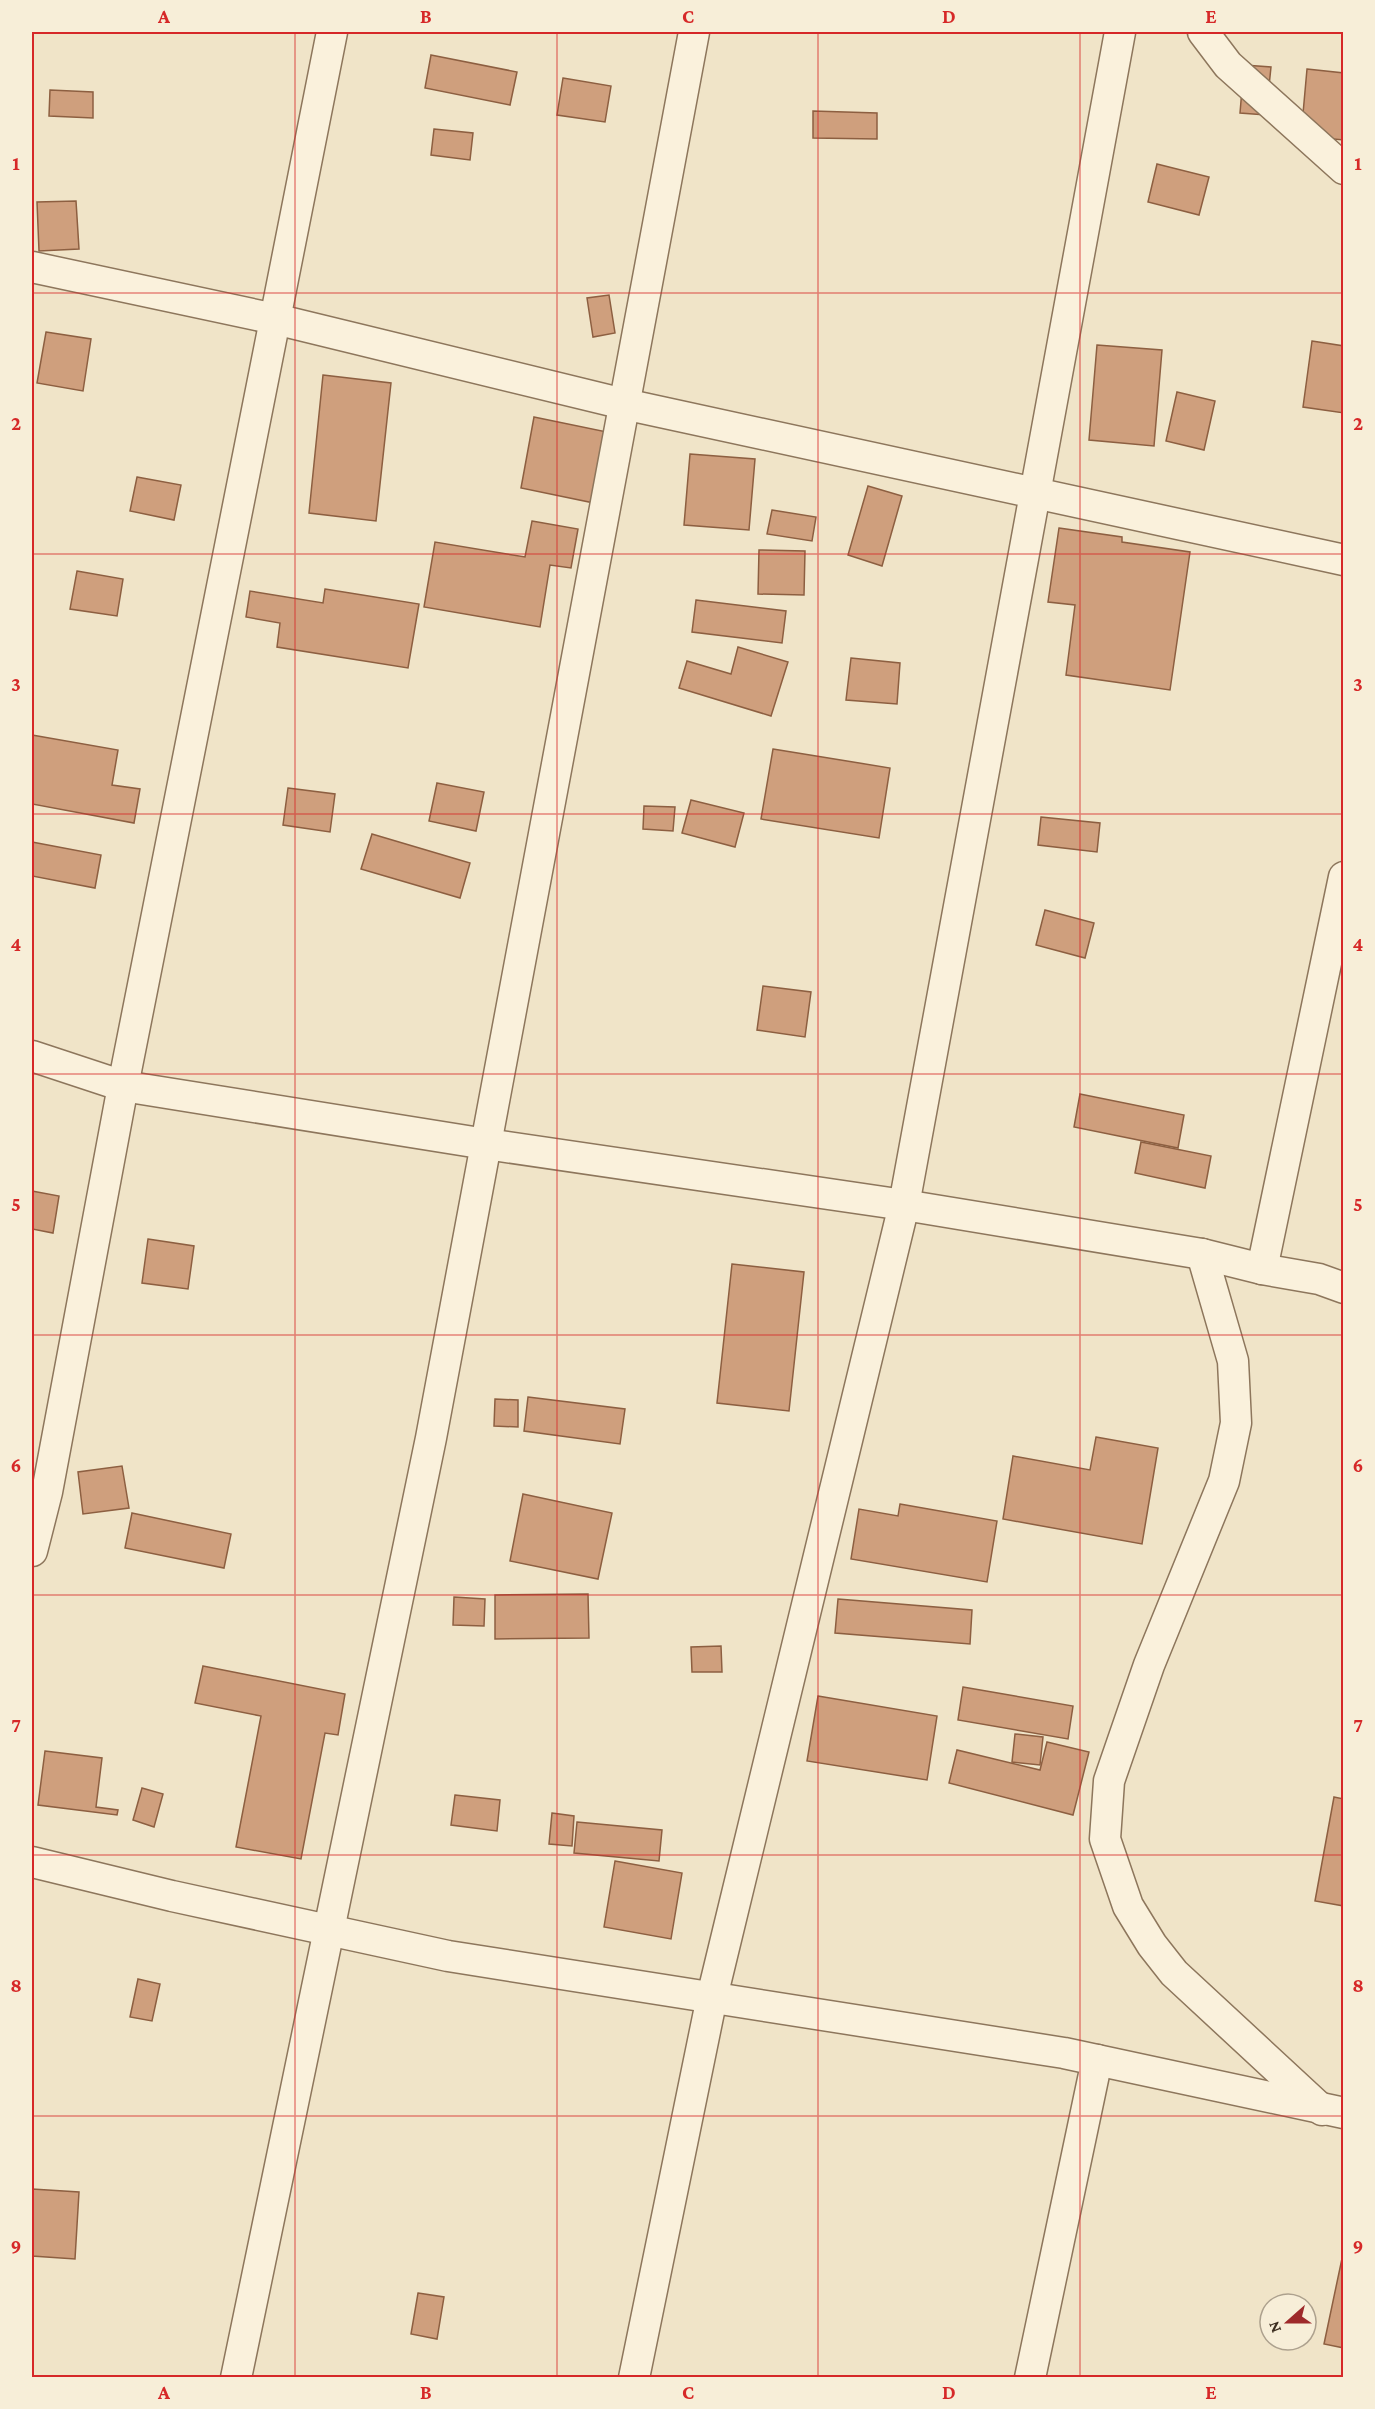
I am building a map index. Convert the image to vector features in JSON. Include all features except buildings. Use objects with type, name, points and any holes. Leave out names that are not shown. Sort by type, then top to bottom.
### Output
[{"type":"street","points":[[32,1551],[47,1492],[123,1086],[332,32]]},
{"type":"street","points":[[236,2378],[431,1438],[694,32]]},
{"type":"street","points":[[634,2378],[712,1997],[904,1205],[1120,32]]},
{"type":"street","points":[[1203,32],[1228,65],[1344,169]]},
{"type":"street","points":[[32,267],[275,319],[624,404],[1344,560]]},
{"type":"street","points":[[1262,1269],[1344,878]]},
{"type":"street","points":[[32,1056],[123,1086],[486,1144],[904,1205],[1202,1254],[1262,1269],[1319,1279],[1344,1288]]},
{"type":"street","points":[[1202,1254],[1233,1361],[1236,1423],[1224,1481],[1149,1665],[1109,1781],[1105,1839],[1128,1906],[1152,1945],[1174,1973],[1333,2111]]},
{"type":"street","points":[[32,1862],[172,1896],[448,1956],[1097,2060],[1333,2111]]},
{"type":"street","points":[[1030,2378],[1097,2060]]}]
